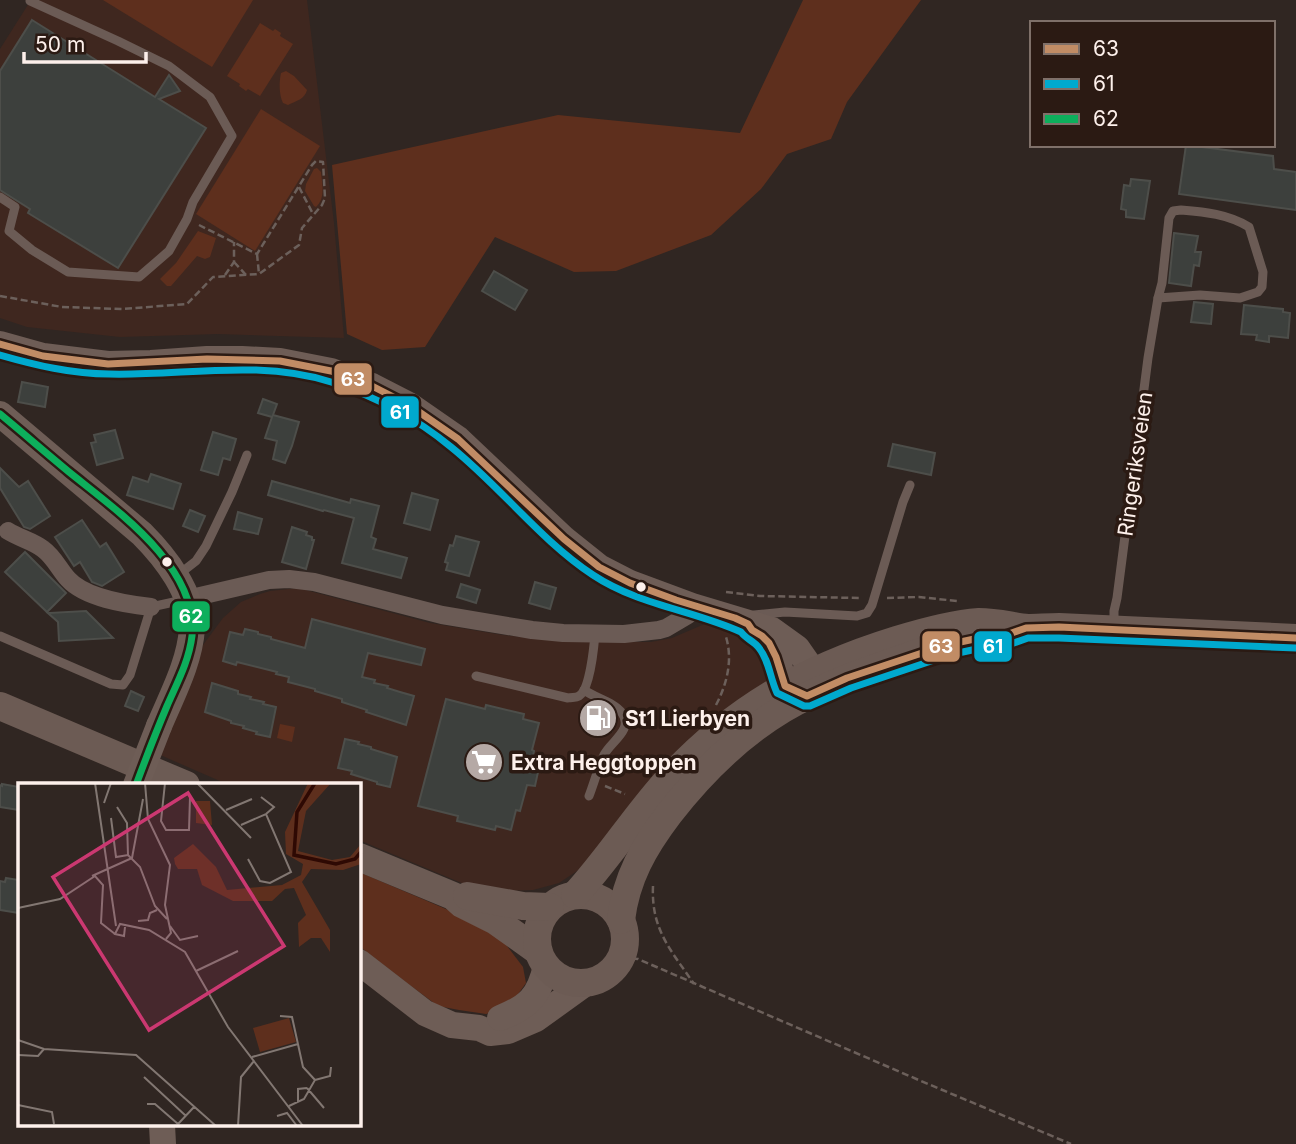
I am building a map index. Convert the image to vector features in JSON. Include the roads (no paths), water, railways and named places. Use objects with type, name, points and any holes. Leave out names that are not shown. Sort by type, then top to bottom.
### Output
[{"type":"main road","points":[[542,959],[537,940],[541,919],[608,858],[643,799],[739,715],[802,684],[847,678],[922,652],[984,637],[1006,635],[1026,628],[1114,629],[1296,638]]},
{"type":"main road","points":[[621,920],[625,894],[633,872],[648,843],[685,793],[707,769],[749,733],[782,710],[802,684]]},
{"type":"main road","points":[[0,706],[181,783]]},
{"type":"main road","points":[[360,857],[453,896],[462,904],[496,922],[542,959],[554,974],[564,979],[575,983],[597,980],[607,975],[621,958],[625,936],[621,920],[615,910],[592,896],[523,906],[463,895],[453,896]]},
{"type":"street","points":[[0,344],[43,356],[108,364],[207,359],[280,361],[331,371],[372,386],[418,410],[458,439],[564,539],[599,567],[630,583],[736,625],[772,630],[785,639],[797,648],[802,684]]},
{"type":"street","points":[[0,414],[142,534],[154,546],[182,588],[192,625],[190,644],[184,666],[137,783]]},
{"type":"street","points":[[4,528],[43,549],[70,581],[85,592],[100,598],[151,607]]},
{"type":"street","points":[[182,588],[289,579],[314,582],[442,615],[563,633],[624,634],[659,630],[688,615],[692,606]]},
{"type":"street","points":[[479,1028],[518,1011],[536,995],[543,980],[542,959]]},
{"type":"street","points":[[360,963],[425,1013],[452,1025],[490,1032],[508,1031],[528,1023],[586,983]]},
{"type":"street","points":[[162,1126],[163,1144]]},
{"type":"lane","points":[[0,197],[15,206],[9,232],[68,272],[139,277],[169,251],[193,202],[232,136],[210,97],[169,66],[30,1]]},
{"type":"lane","name":"Ringeriksveien","points":[[1114,629],[1114,611],[1148,358],[1170,218],[1173,211],[1198,211],[1236,219],[1249,227],[1263,272],[1262,287],[1258,292],[1240,298],[1200,295],[1158,298]]},
{"type":"lane","points":[[0,636],[111,684],[123,685],[130,675],[151,607],[182,588],[228,502],[247,455]]},
{"type":"lane","points":[[736,625],[785,612],[857,616],[867,612],[872,605],[903,502],[911,485]]},
{"type":"lane","points":[[476,676],[568,698],[579,696],[584,691],[595,634]]},
{"type":"lane","points":[[584,691],[621,711],[624,717],[621,737],[605,752],[589,796]]},
{"type":"place","name":"St1 Lierbyen","points":[[598,718]]},
{"type":"place","name":"Extra Heggtoppen","points":[[484,762]]}]
